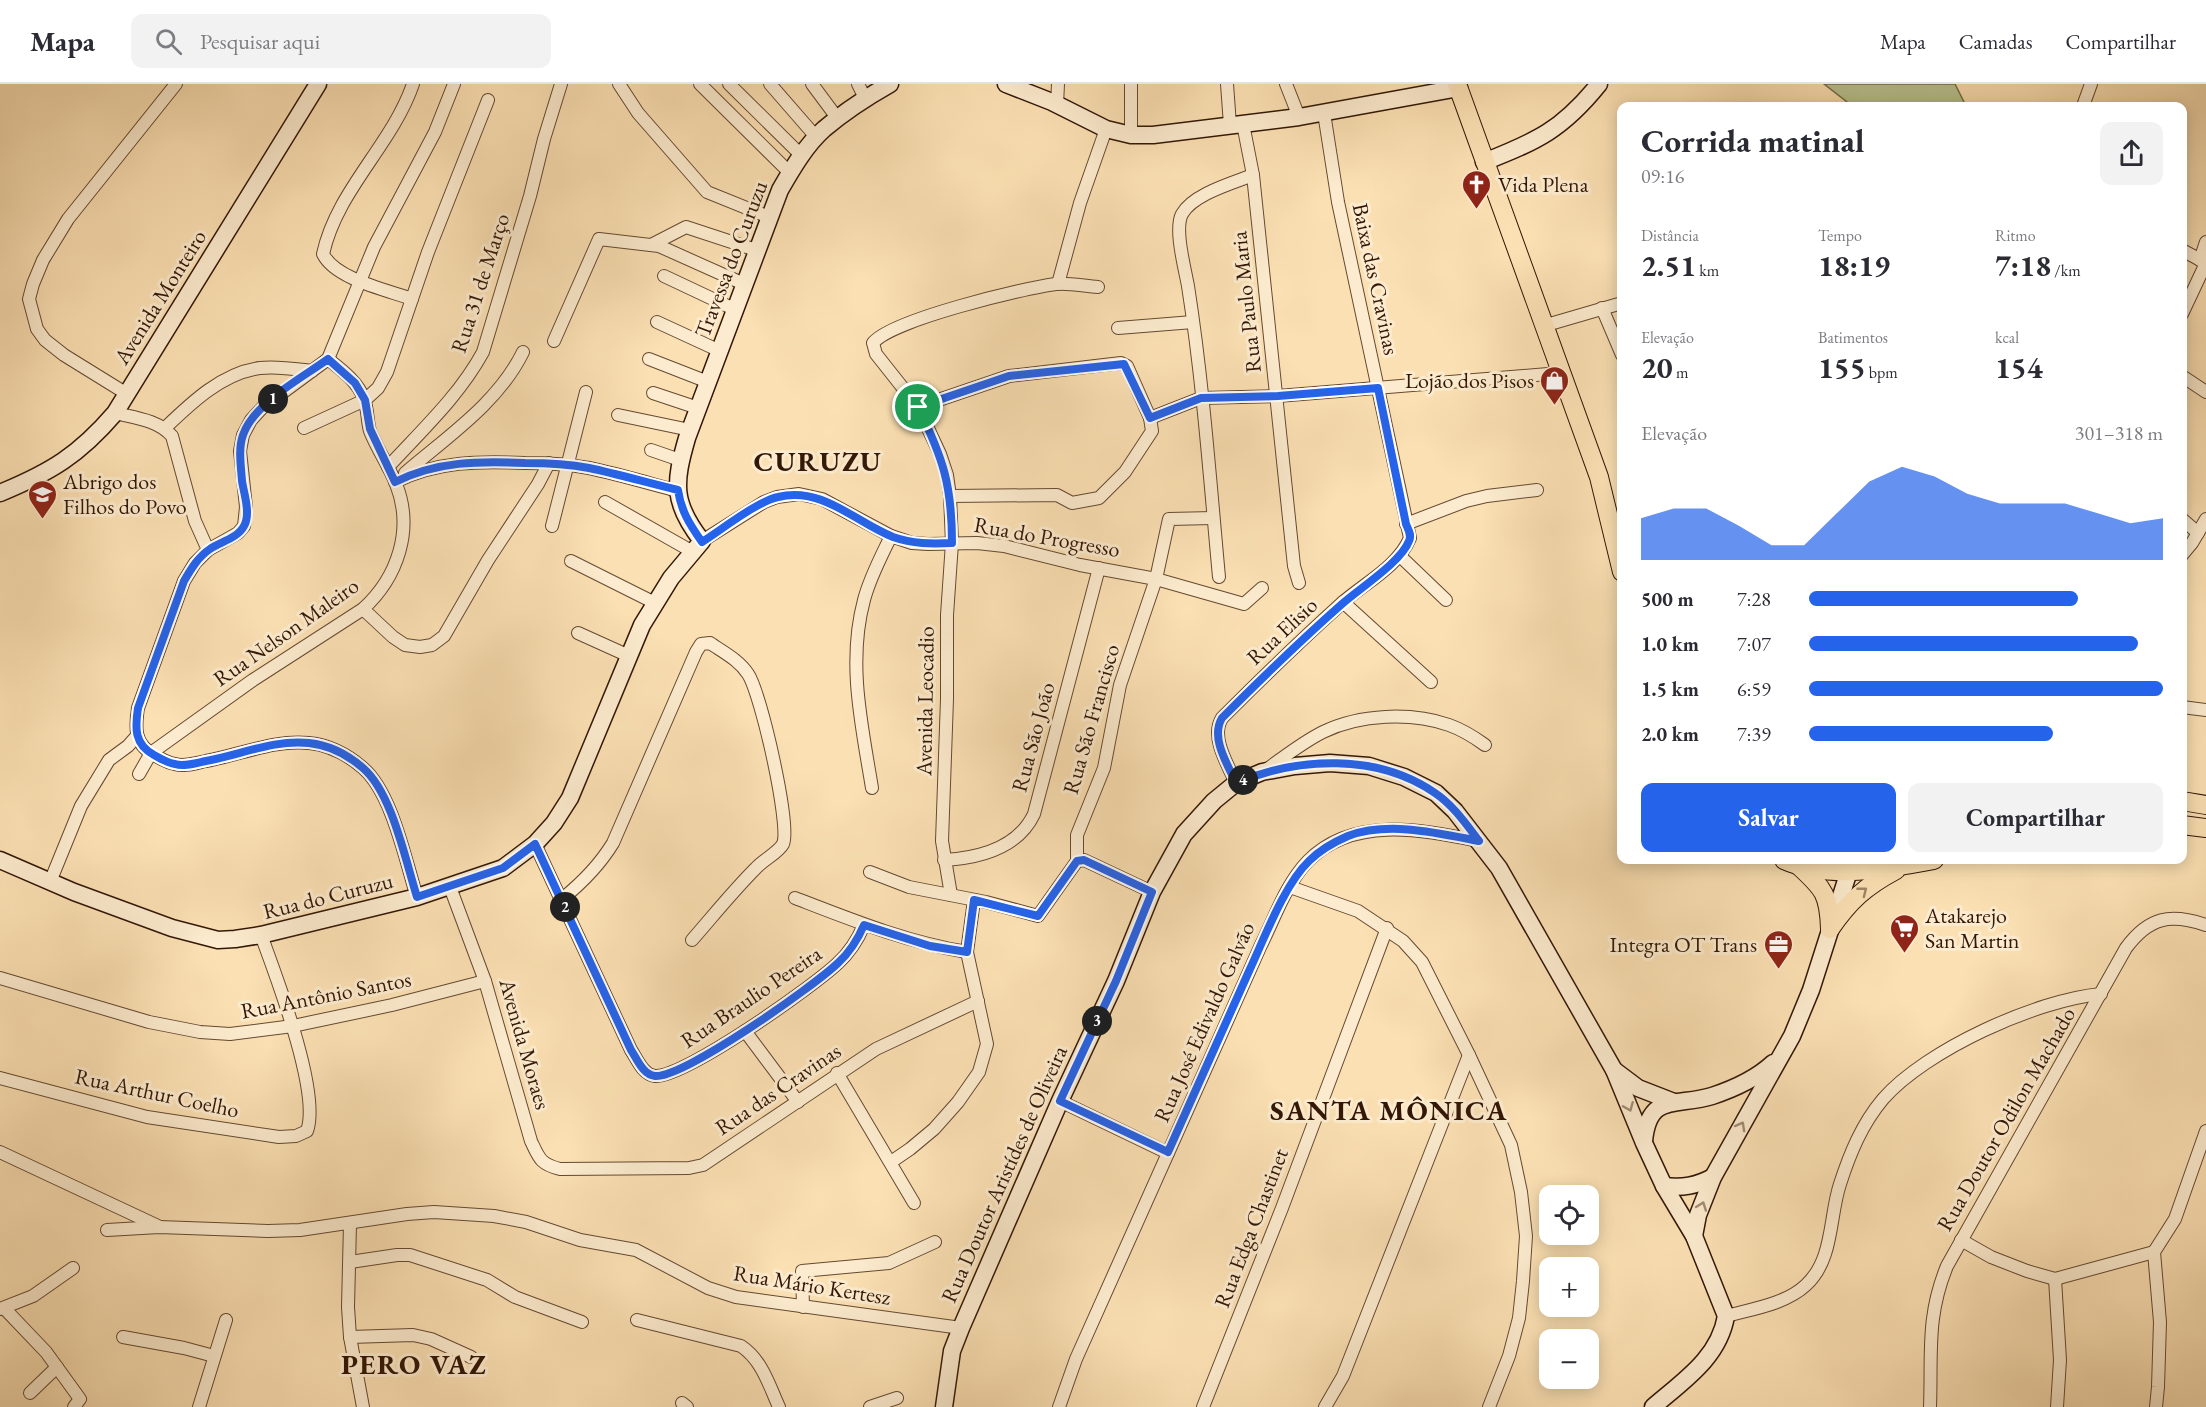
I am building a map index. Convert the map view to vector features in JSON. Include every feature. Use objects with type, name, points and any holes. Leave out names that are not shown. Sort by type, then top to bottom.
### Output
[{"type":"main road","points":[[1458,86],[1599,477],[1617,551]]},
{"type":"main road","points":[[2187,802],[2206,805]]},
{"type":"main road","points":[[2187,826],[2206,828]]},
{"type":"main road","points":[[1793,864],[1818,884],[1824,893],[1830,905],[1830,928]]},
{"type":"main road","points":[[1799,864],[1849,871],[1912,864]]},
{"type":"main road","points":[[1849,871],[1861,864]]},
{"type":"main road","points":[[1830,928],[1857,895],[1906,865]]},
{"type":"street","points":[[127,394],[64,356],[45,339],[36,329],[29,298],[43,260],[68,219],[176,84]]},
{"type":"street","name":"Avenida Monteiro","points":[[0,493],[48,472],[74,456],[115,413],[318,84]]},
{"type":"street","points":[[412,299],[338,272],[326,261],[323,254],[332,224],[352,189],[394,128],[413,84]]},
{"type":"street","points":[[50,882],[81,806],[109,760],[132,742],[138,708],[184,581],[195,563],[207,550],[238,533],[244,526],[246,507],[240,451],[243,435],[251,420],[262,407],[328,359],[374,247],[435,132],[454,84]]},
{"type":"street","name":"Rua 31 de Março","points":[[388,467],[453,398],[483,352],[561,84]]},
{"type":"street","points":[[619,84],[638,112],[707,192],[769,217]]},
{"type":"street","points":[[700,84],[790,173]]},
{"type":"street","points":[[729,84],[802,156]]},
{"type":"street","points":[[770,84],[817,138]]},
{"type":"street","points":[[812,84],[838,118]]},
{"type":"street","name":"Travessa do Curuzu","points":[[678,490],[681,460],[690,430],[780,190],[802,156],[823,130],[838,118],[861,91],[890,84]]},
{"type":"street","points":[[1006,84],[1037,90],[1057,105],[1106,129],[1131,135],[1153,135],[1299,117],[1458,86]]},
{"type":"street","points":[[1057,105],[1058,84]]},
{"type":"street","points":[[1131,84],[1131,135]]},
{"type":"street","name":"Rua Paulo Maria","points":[[1227,84],[1236,124],[1253,175],[1278,396],[1294,566],[1299,583]]},
{"type":"street","points":[[1286,84],[1299,117]]},
{"type":"street","points":[[1484,162],[1530,144],[1562,124],[1584,103],[1599,84]]},
{"type":"street","points":[[2084,102],[2091,84]]},
{"type":"street","points":[[304,428],[365,400],[378,388],[387,372],[428,252],[488,100]]},
{"type":"street","name":"Baixa das Cravinas","points":[[1324,113],[1338,202],[1410,534],[1404,549]]},
{"type":"street","points":[[1098,287],[1058,284],[1080,202],[1106,129]]},
{"type":"street","points":[[1219,577],[1193,322],[1179,230],[1180,216],[1198,199],[1253,175]]},
{"type":"street","points":[[650,245],[686,227],[756,250]]},
{"type":"street","points":[[554,341],[599,239],[659,246],[744,284]]},
{"type":"street","points":[[2187,302],[2204,262],[2206,242]]},
{"type":"street","points":[[2187,253],[2204,262]]},
{"type":"street","points":[[664,276],[734,309]]},
{"type":"street","name":"Avenida Leocadio","points":[[951,895],[942,840],[947,699],[947,615],[952,543],[950,495],[947,475],[940,454],[918,407],[876,354],[873,343],[895,328],[938,313],[1018,291],[1058,284]]},
{"type":"street","points":[[1544,326],[1617,304]]},
{"type":"street","points":[[1602,308],[1617,343]]},
{"type":"street","points":[[657,322],[720,351]]},
{"type":"street","points":[[1118,328],[1193,322]]},
{"type":"street","points":[[395,482],[494,396],[513,371],[523,352]]},
{"type":"street","name":"Rua Nelson Maleiro","points":[[151,753],[254,680],[363,609],[375,598],[388,580],[401,546],[404,509],[395,482],[370,429],[365,400],[355,383],[328,359]]},
{"type":"street","points":[[649,359],[708,382]]},
{"type":"street","points":[[918,407],[1009,376],[1121,363],[1127,366],[1150,418],[1152,430],[1125,472],[1112,487],[1095,500],[1072,503],[1057,495],[950,495]]},
{"type":"street","points":[[165,428],[193,401],[239,374],[260,368],[312,371]]},
{"type":"street","points":[[1150,418],[1201,398],[1278,396],[1560,373]]},
{"type":"street","points":[[2187,379],[2206,392]]},
{"type":"street","points":[[552,526],[586,392]]},
{"type":"street","points":[[653,393],[698,408]]},
{"type":"street","points":[[115,413],[156,423],[172,436],[195,521],[207,550]]},
{"type":"street","points":[[618,416],[690,430]]},
{"type":"street","points":[[651,450],[681,460]]},
{"type":"street","points":[[395,482],[415,472],[460,463],[487,461],[549,463],[587,468],[678,490],[680,504],[697,547]]},
{"type":"street","points":[[363,609],[393,638],[405,645],[420,647],[432,645],[444,636],[488,560],[538,484],[549,463]]},
{"type":"street","points":[[1406,524],[1466,501],[1486,496],[1537,490]]},
{"type":"street","name":"Rua do Progresso","points":[[697,547],[764,502],[777,497],[799,494],[822,499],[891,536],[912,543],[977,543],[1004,546],[1156,579],[1244,604],[1262,588]]},
{"type":"street","points":[[605,502],[697,547]]},
{"type":"street","name":"Rua São Francisco","points":[[1077,861],[1077,835],[1104,768],[1120,685],[1156,579],[1169,519],[1213,518]]},
{"type":"street","points":[[2187,548],[2206,519]]},
{"type":"street","points":[[2187,523],[2198,533]]},
{"type":"street","points":[[872,788],[855,670],[857,639],[864,601],[873,572],[891,536]]},
{"type":"street","name":"Rua do Curuzu","points":[[0,860],[124,911],[197,936],[218,940],[261,935],[417,897],[503,868],[535,844],[554,823],[570,798],[642,625],[655,603],[697,547]]},
{"type":"street","points":[[1404,549],[1446,600]]},
{"type":"street","name":"Rua Elisio","points":[[1236,783],[1219,742],[1218,725],[1222,718],[1272,668],[1404,549]]},
{"type":"street","points":[[571,561],[655,603]]},
{"type":"street","name":"Rua São João","points":[[944,860],[967,858],[992,852],[1024,831],[1029,824],[1034,814],[1099,568]]},
{"type":"street","points":[[1344,602],[1431,682]]},
{"type":"street","points":[[578,633],[629,656]]},
{"type":"street","points":[[562,899],[600,864],[613,843],[696,652],[701,644],[710,643],[742,666],[755,688],[784,818],[783,842],[757,867],[692,940]]},
{"type":"street","points":[[2187,708],[2206,710]]},
{"type":"street","points":[[1262,772],[1300,745],[1325,731],[1360,720],[1408,717],[1431,721],[1466,732],[1485,745]]},
{"type":"street","points":[[132,742],[176,765],[273,745],[309,743],[328,747],[346,756],[363,768],[376,782],[386,801],[417,897]]},
{"type":"street","points":[[138,774],[151,753]]},
{"type":"street","name":"Rua Doutor Aristídes de Oliveira","points":[[944,1407],[950,1362],[961,1328],[1060,1101],[1116,981],[1152,892],[1184,834],[1214,801],[1236,783],[1262,772],[1295,766],[1330,763],[1369,766],[1404,777],[1436,793],[1455,811],[1479,841],[1499,868],[1614,1070],[1664,1186],[1694,1236],[1726,1317]]},
{"type":"street","name":"Rua José Edivaldo Galvão","points":[[1059,1407],[1076,1359],[1168,1152],[1290,887],[1309,861],[1332,843],[1364,832],[1389,830],[1431,832],[1479,841]]},
{"type":"street","name":"Rua Braulio Pereira","points":[[535,844],[631,1050],[647,1073],[652,1076],[674,1071],[698,1060],[745,1031],[817,980],[839,962],[858,938],[864,925]]},
{"type":"street","points":[[870,872],[909,887],[1038,916],[1077,861],[1084,860],[1152,892]]},
{"type":"street","points":[[1694,1236],[1698,1215],[1713,1177],[1803,1012],[1849,871]]},
{"type":"street","name":"Avenida Moraes","points":[[450,887],[485,981],[531,1141],[541,1161],[548,1166],[561,1169],[593,1169]]},
{"type":"street","points":[[1290,887],[1358,911],[1387,928],[1403,941],[1422,962],[1469,1054],[1511,1145],[1521,1192],[1526,1236],[1519,1318],[1509,1356],[1489,1407]]},
{"type":"street","points":[[795,898],[864,925],[930,946],[967,952]]},
{"type":"street","points":[[891,1162],[934,1129],[958,1102],[979,1072],[987,1044],[967,952],[974,900]]},
{"type":"street","name":"Rua Doutor Odilon Machado","points":[[1930,1407],[1930,1338],[1932,1314],[1938,1288],[1961,1240],[2126,948],[2146,926],[2161,920],[2177,919],[2206,925]]},
{"type":"street","name":"Rua Edga Chastinet","points":[[1203,1407],[1282,1208],[1387,928]]},
{"type":"street","points":[[261,935],[293,1026]]},
{"type":"street","name":"Rua Antônio Santos","points":[[0,978],[149,1022],[200,1032],[230,1034],[293,1026],[426,997],[485,981]]},
{"type":"street","points":[[1653,1407],[1700,1367],[1717,1345],[1724,1330],[1726,1317],[1787,1298],[1807,1285],[1817,1272],[1828,1247],[1837,1194],[1851,1150],[1873,1114],[1897,1085],[1917,1069],[1999,1024],[2068,1000],[2101,994]]},
{"type":"street","name":"Rua das Cravinas","points":[[593,1169],[703,1166],[837,1073],[876,1049],[978,1001]]},
{"type":"street","name":"Rua Arthur Coelho","points":[[0,1078],[147,1117],[279,1137],[296,1136],[307,1131],[310,1113],[293,1026]]},
{"type":"street","points":[[745,1031],[798,1102]]},
{"type":"street","points":[[1325,1407],[1344,1376],[1469,1054]]},
{"type":"street","points":[[1644,1143],[1648,1119],[1656,1110],[1674,1102],[1691,1101],[1729,1089],[1765,1071],[1780,1056]]},
{"type":"street","name":"Rua Doutor Aristídes de Oliveira","points":[[1614,1070],[1638,1088],[1674,1102]]},
{"type":"street","points":[[837,1073],[914,1203]]},
{"type":"street","points":[[1060,1101],[1168,1152]]},
{"type":"street","points":[[2156,1407],[2160,1322],[2154,1252],[2175,1219],[2206,1131]]},
{"type":"street","points":[[0,1152],[159,1227]]},
{"type":"street","points":[[1664,1186],[1680,1188],[1697,1185],[1713,1177]]},
{"type":"street","name":"Rua Mário Kertesz","points":[[107,1230],[159,1227],[268,1232],[350,1224],[407,1214],[434,1212],[494,1216],[526,1222],[580,1240],[636,1250],[708,1288],[735,1297],[961,1328]]},
{"type":"street","points":[[350,1224],[348,1307],[350,1336],[363,1407]]},
{"type":"street","points":[[1961,1240],[1991,1257],[2027,1271],[2055,1278],[2154,1252]]},
{"type":"street","points":[[803,1307],[802,1271],[889,1263],[936,1242]]},
{"type":"street","points":[[350,1262],[410,1255],[479,1277],[515,1297],[582,1322]]},
{"type":"street","points":[[73,1268],[33,1296],[2,1309],[46,1352],[77,1403]]},
{"type":"street","points":[[2055,1278],[2060,1360],[2057,1407]]},
{"type":"street","points":[[199,1407],[226,1320]]},
{"type":"street","points":[[637,1320],[741,1346],[752,1353],[762,1368],[779,1407]]},
{"type":"street","points":[[350,1336],[413,1335],[431,1339],[471,1357]]},
{"type":"street","points":[[123,1336],[214,1356]]},
{"type":"street","points":[[30,1393],[57,1367]]},
{"type":"street","points":[[870,1407],[897,1398]]},
{"type":"green space","points":[[1824,84],[1955,84],[1964,102],[1847,102]]},
{"type":"place","name":"Vida Plena","points":[[1477,210]]},
{"type":"place","name":"Lojão dos Pisos","points":[[1555,406]]},
{"type":"place","name":"Abrigo dos Filhos do Povo","points":[[42,520]]},
{"type":"place","name":"Atakarejo San Martin","points":[[1904,954]]},
{"type":"place","name":"Integra OT Trans","points":[[1778,970]]},
{"type":"district","name":"CURUZU","points":[[818,461]]},
{"type":"district","name":"SANTA MÔNICA","points":[[1389,1110]]},
{"type":"district","name":"PERO VAZ","points":[[414,1364]]},
{"type":"route","points":[[328,359],[355,383],[365,400],[370,429],[395,482],[432,467],[487,461],[549,463],[587,468],[678,490],[685,517],[702,542],[764,502],[777,497],[799,494],[822,499],[891,536],[912,543],[952,543],[952,515],[947,475],[930,430],[918,407],[1009,376],[1060,372],[1121,363],[1127,366],[1150,418],[1201,398],[1278,396],[1378,388],[1410,540],[1400,556],[1344,602],[1222,718],[1217,734],[1236,783],[1262,772],[1295,766],[1330,763],[1369,766],[1404,777],[1436,793],[1455,811],[1479,841],[1431,832],[1389,830],[1364,832],[1332,843],[1309,861],[1290,887],[1261,945],[1168,1152],[1060,1101],[1116,981],[1152,892],[1084,860],[1077,861],[1038,916],[974,900],[968,931],[967,952],[930,946],[864,925],[852,947],[839,962],[787,1002],[698,1060],[665,1075],[652,1076],[647,1073],[631,1050],[535,844],[503,868],[417,897],[386,801],[376,782],[363,768],[346,756],[328,747],[294,743],[273,745],[224,758],[176,765],[151,753],[140,745],[136,737],[138,708],[184,581],[195,563],[207,550],[238,533],[244,526],[246,507],[240,451],[243,435],[251,420],[262,407],[328,359]]}]
